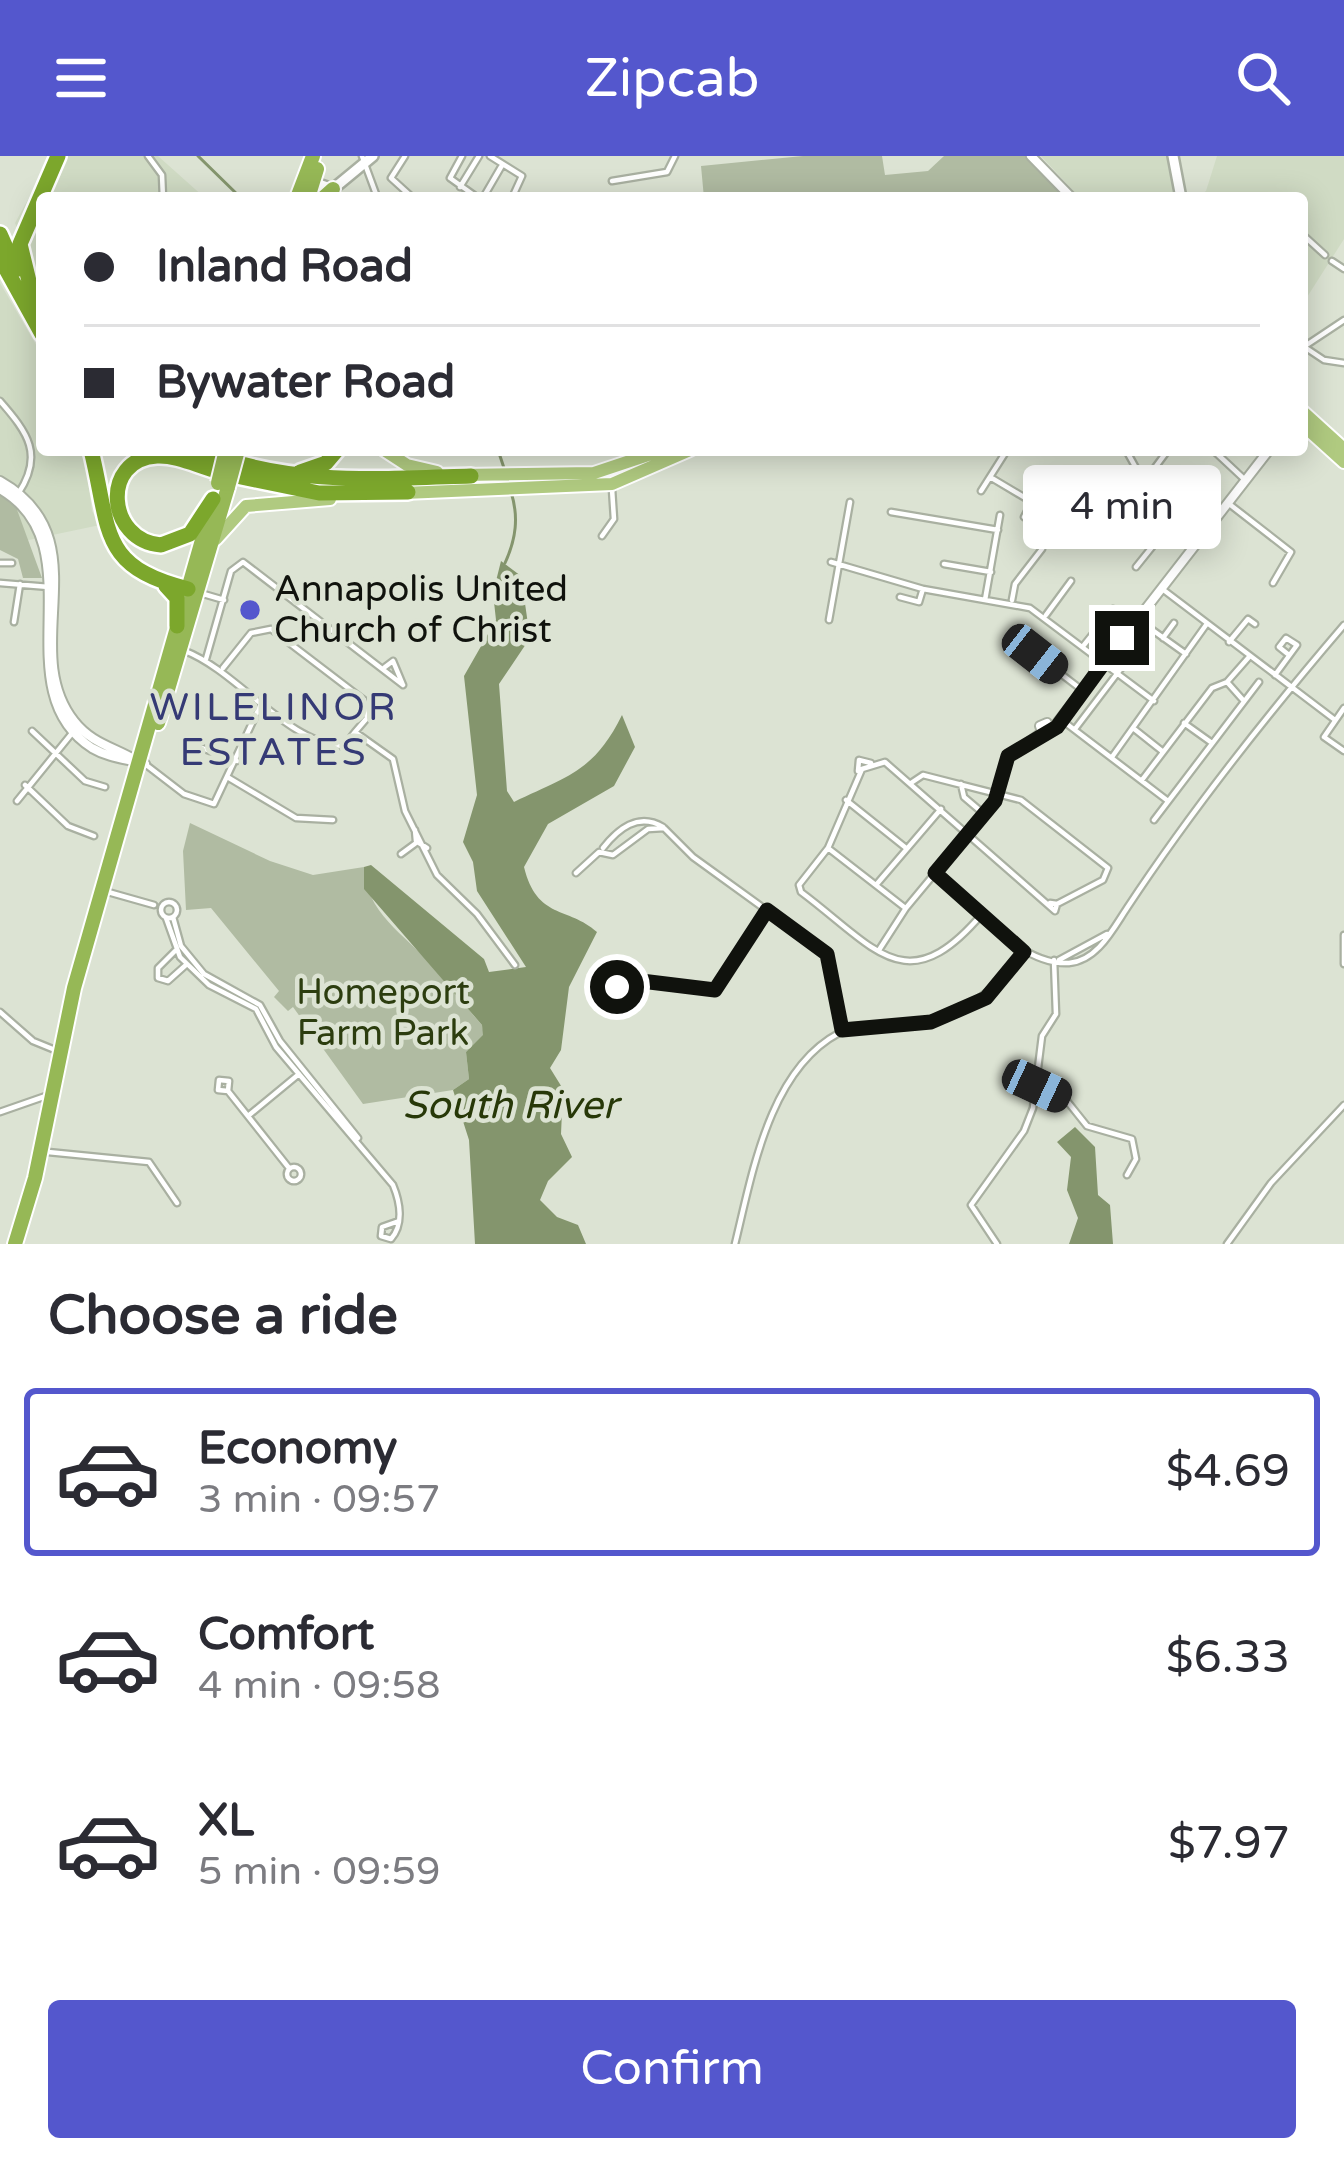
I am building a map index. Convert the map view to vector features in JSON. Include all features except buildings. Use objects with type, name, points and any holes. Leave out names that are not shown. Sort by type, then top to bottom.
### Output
[{"type":"highway","points":[[42,192],[58,156]]},
{"type":"highway","points":[[305,191],[318,156]]},
{"type":"highway","points":[[36,207],[20,244],[36,303]]},
{"type":"highway","points":[[0,234],[36,308]]},
{"type":"highway","points":[[0,257],[36,328]]},
{"type":"highway","points":[[93,456],[118,553],[133,571],[193,591]]},
{"type":"highway","points":[[235,456],[218,485],[190,534],[161,545],[131,533],[117,512],[116,497],[129,469],[147,457],[167,456],[218,485],[408,492]]},
{"type":"highway","points":[[178,456],[218,485]]},
{"type":"highway","points":[[217,456],[260,470],[339,480],[473,476]]},
{"type":"highway","points":[[25,1244],[48,1152],[60,1052],[142,763],[182,650],[225,456]]},
{"type":"highway","points":[[260,470],[309,471],[329,456]]},
{"type":"highway","points":[[15,1244],[177,626],[208,556],[218,485]]},
{"type":"highway","points":[[164,584],[176,594],[177,626]]},
{"type":"highway","points":[[60,1052],[79,1003]]},
{"type":"main road","points":[[1173,156],[1180,192]]},
{"type":"main road","points":[[329,192],[367,158]]},
{"type":"main road","points":[[1308,418],[1344,462]]},
{"type":"main road","points":[[1308,428],[1344,449]]},
{"type":"main road","points":[[393,456],[416,469],[473,476],[607,471],[647,456]]},
{"type":"main road","points":[[208,556],[226,522],[253,504],[612,484],[676,456]]},
{"type":"street","points":[[148,156],[161,175],[162,192]]},
{"type":"street","points":[[405,156],[391,178],[406,192]]},
{"type":"street","points":[[462,156],[450,178],[469,192]]},
{"type":"street","points":[[460,187],[479,156]]},
{"type":"street","points":[[490,156],[523,179],[515,192]]},
{"type":"street","points":[[612,181],[667,172],[675,156]]},
{"type":"street","points":[[1031,156],[1066,192]]},
{"type":"street","points":[[367,158],[376,192]]},
{"type":"street","points":[[484,192],[502,164]]},
{"type":"street","points":[[1308,240],[1325,256]]},
{"type":"street","points":[[1332,261],[1344,269]]},
{"type":"street","points":[[1308,343],[1344,320]]},
{"type":"street","points":[[1308,351],[1324,360],[1344,363]]},
{"type":"street","points":[[0,401],[32,443],[34,463],[17,496]]},
{"type":"street","points":[[981,491],[1003,456]]},
{"type":"street","points":[[1130,456],[1146,480],[1190,502],[1213,520]]},
{"type":"street","points":[[1071,526],[1117,516],[1164,456]]},
{"type":"street","points":[[1220,456],[1246,480]]},
{"type":"street","points":[[879,950],[906,908],[984,814],[998,792],[1008,756],[1060,718],[1264,456]]},
{"type":"street","points":[[990,477],[1032,502],[1024,517]]},
{"type":"street","points":[[602,536],[613,521],[612,484]]},
{"type":"street","points":[[0,485],[17,496],[40,532],[51,586],[50,686],[76,729],[108,755],[142,763],[208,804],[220,800],[261,704]]},
{"type":"street","points":[[829,620],[835,563],[850,502]]},
{"type":"street","points":[[1136,567],[1190,502]]},
{"type":"street","points":[[1228,503],[1291,551],[1273,584]]},
{"type":"street","points":[[891,512],[998,530]]},
{"type":"street","points":[[985,600],[1000,515]]},
{"type":"street","points":[[1012,602],[1015,584],[1042,549]]},
{"type":"street","points":[[206,659],[231,571],[243,562],[382,669]]},
{"type":"street","points":[[0,563],[12,563]]},
{"type":"street","points":[[835,563],[923,590],[1012,602],[1045,617],[1154,700]]},
{"type":"street","points":[[944,564],[991,572]]},
{"type":"street","points":[[1045,617],[1071,581]]},
{"type":"street","points":[[0,583],[51,586]]},
{"type":"street","points":[[14,622],[20,584]]},
{"type":"street","points":[[1161,589],[1335,720]]},
{"type":"street","points":[[900,597],[919,602],[923,590]]},
{"type":"street","points":[[193,591],[224,600]]},
{"type":"street","points":[[1084,646],[1112,609]]},
{"type":"street","points":[[1137,619],[1186,654]]},
{"type":"street","points":[[1229,642],[1248,619],[1255,623]]},
{"type":"street","points":[[1163,638],[1174,622]]},
{"type":"street","points":[[1112,757],[1207,623]]},
{"type":"street","points":[[935,873],[1024,952],[1056,960],[1092,946],[1115,926],[1194,806],[1344,625]]},
{"type":"street","points":[[182,650],[223,668],[261,704],[329,746],[344,746],[367,718],[364,700],[271,629],[251,633],[223,668]]},
{"type":"street","points":[[1075,729],[1151,629]]},
{"type":"street","points":[[1035,654],[1082,690]]},
{"type":"street","points":[[1274,675],[1289,655]]},
{"type":"street","points":[[1142,780],[1211,688],[1227,682],[1249,657]]},
{"type":"street","points":[[1227,682],[1244,702]]},
{"type":"street","points":[[1154,820],[1259,682]]},
{"type":"street","points":[[1344,708],[1324,736],[1344,751]]},
{"type":"street","points":[[1060,718],[1168,801]]},
{"type":"street","points":[[1184,723],[1212,743]]},
{"type":"street","points":[[1133,728],[1162,752]]},
{"type":"street","points":[[17,801],[25,785],[76,729]]},
{"type":"street","points":[[32,731],[85,781],[105,788]]},
{"type":"street","points":[[355,732],[399,769],[402,801],[437,875],[477,914],[514,965]]},
{"type":"street","points":[[194,746],[237,761]]},
{"type":"street","points":[[910,783],[923,775],[1022,800],[1108,868],[1103,880],[1053,903],[968,833],[941,809],[910,783],[886,762],[871,764],[860,773],[828,848],[803,878],[801,892],[879,950],[916,964],[952,950],[982,914]]},
{"type":"street","points":[[229,778],[296,818],[333,820]]},
{"type":"street","points":[[961,784],[964,797],[984,814]]},
{"type":"street","points":[[25,785],[68,826],[94,836]]},
{"type":"street","points":[[846,800],[906,848]]},
{"type":"street","points":[[876,885],[941,809]]},
{"type":"street","points":[[603,848],[626,825],[655,822],[664,828],[693,857],[827,954],[842,1030]]},
{"type":"street","points":[[576,873],[599,852],[613,855],[648,830],[664,828]]},
{"type":"street","points":[[415,830],[418,842],[427,849]]},
{"type":"street","points":[[401,854],[418,842]]},
{"type":"street","points":[[828,848],[906,908]]},
{"type":"street","points":[[108,892],[163,911],[181,946],[204,974],[260,1005],[301,1072]]},
{"type":"street","points":[[646,981],[620,1003],[618,982],[631,980],[646,981],[715,990],[767,910]]},
{"type":"street","points":[[163,911],[175,951],[209,986],[256,1010],[393,1185],[399,1221]]},
{"type":"street","points":[[1344,935],[1344,964]]},
{"type":"street","points":[[175,951],[158,968],[158,978],[168,981],[187,964]]},
{"type":"street","points":[[735,1244],[762,1142],[806,1062],[842,1030],[931,1022],[986,998],[1024,952]]},
{"type":"street","points":[[997,1244],[971,1205],[1024,1130],[1037,1086],[1042,1036],[1056,1014],[1056,960]]},
{"type":"street","points":[[0,1012],[33,1041],[60,1052]]},
{"type":"street","points":[[247,1116],[301,1072]]},
{"type":"street","points":[[1037,1086],[1067,1101],[1087,1126],[1132,1139],[1136,1159],[1127,1175]]},
{"type":"street","points":[[228,1091],[289,1168]]},
{"type":"street","points":[[0,1112],[38,1095],[55,1094]]},
{"type":"street","points":[[1227,1244],[1271,1183],[1344,1106]]},
{"type":"street","points":[[48,1152],[149,1162],[177,1203]]},
{"type":"shaded area","points":[[52,156],[158,156],[198,192],[36,192],[36,272],[15,223]]},
{"type":"shaded area","points":[[1041,156],[1167,156],[1173,192],[1074,192]]},
{"type":"shaded area","points":[[1217,156],[1344,156],[1344,239],[1308,296],[1308,192],[1206,191]]},
{"type":"shaded area","points":[[0,283],[36,345],[36,456],[85,456],[92,511],[100,525],[0,546]]},
{"type":"green space","points":[[803,156],[882,156],[885,175],[928,171],[944,156],[1026,156],[1060,192],[703,192],[701,166]]},
{"type":"green space","points":[[0,495],[16,507],[42,578],[23,578],[18,559],[0,550]]},
{"type":"green space","name":"Homeport Farm Park","points":[[190,823],[270,861],[313,875],[364,867],[379,910],[482,1025],[484,1035],[466,1052],[469,1079],[453,1090],[363,1104],[293,1007],[288,1011],[274,997],[279,991],[211,908],[186,910],[183,851]]},
{"type":"water","name":"South River","points":[[501,561],[521,576],[530,638],[499,684],[507,791],[514,802],[589,761],[622,715],[635,747],[614,786],[548,824],[524,867],[545,904],[597,932],[569,987],[561,1050],[550,1068],[563,1089],[561,1134],[572,1157],[548,1181],[540,1200],[557,1217],[578,1225],[586,1244],[475,1244],[469,1140],[453,1090],[469,1079],[466,1052],[483,1035],[482,1025],[364,889],[364,867],[371,865],[484,959],[489,972],[526,967],[477,891],[473,862],[463,842],[477,795],[464,676],[496,620],[493,593]]},
{"type":"water","points":[[1075,1127],[1095,1147],[1098,1195],[1110,1205],[1113,1244],[1069,1244],[1078,1218],[1067,1190],[1071,1157],[1057,1142]]},
{"type":"waterway","points":[[198,156],[235,192]]},
{"type":"waterway","points":[[500,456],[505,471]]},
{"type":"waterway","points":[[505,563],[515,528],[511,492]]},
{"type":"place","name":"Annapolis United Church of Christ","points":[[250,610]]},
{"type":"district","name":"WILELINOR ESTATES","points":[[274,730]]},
{"type":"route","points":[[617,987],[625,979],[715,990],[742,941],[767,910],[827,954],[842,1030],[931,1022],[986,998],[1024,952],[935,873],[995,801],[1008,756],[1040,732],[1047,734],[1057,727],[1122,638]]}]
